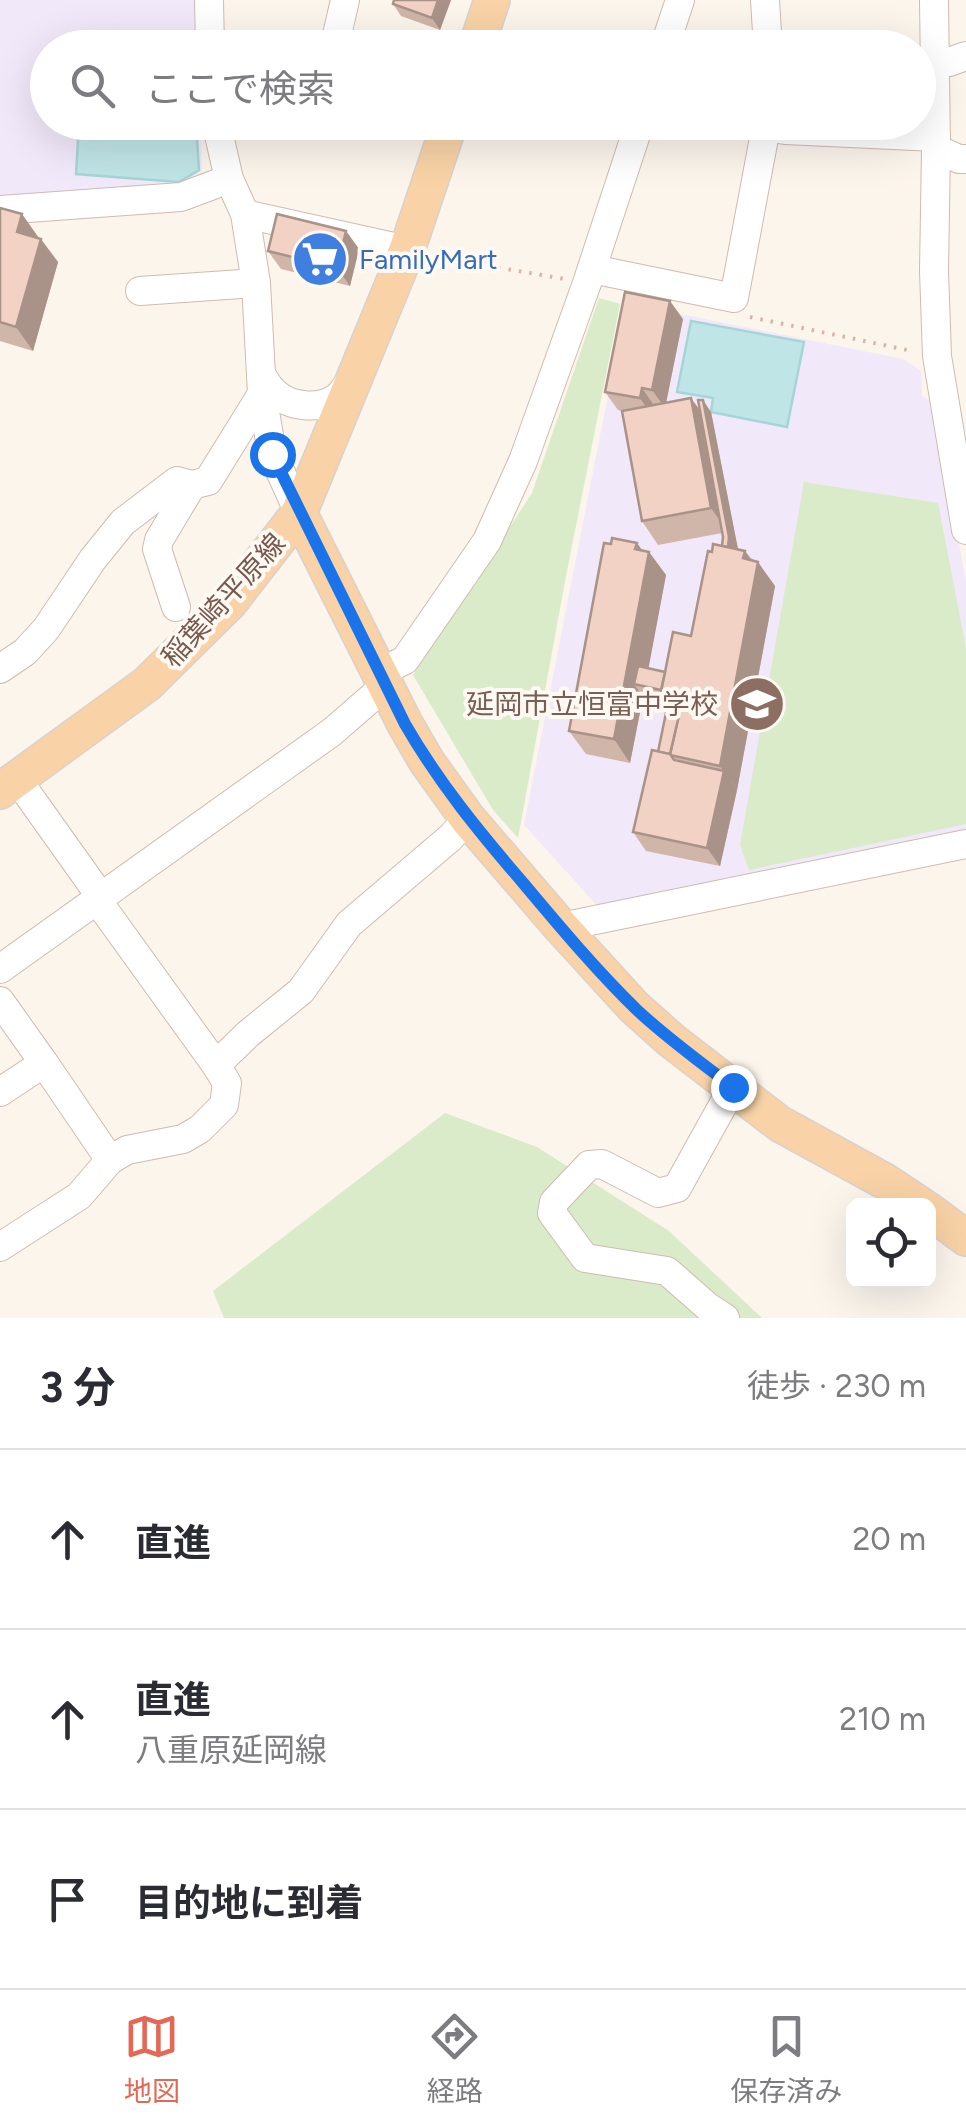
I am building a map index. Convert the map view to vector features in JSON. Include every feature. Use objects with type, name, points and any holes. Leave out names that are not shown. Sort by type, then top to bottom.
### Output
[{"type":"main road","points":[[482,30],[492,0]]},
{"type":"main road","name":"稲葉崎平原線","points":[[8,785],[147,684],[229,602],[300,513],[407,250],[444,140]]},
{"type":"main road","points":[[300,513],[427,762],[468,819],[561,927],[634,1007],[671,1040],[780,1124],[910,1198]]},
{"type":"main road","points":[[936,1216],[966,1238]]},
{"type":"street","points":[[209,0],[210,30]]},
{"type":"street","points":[[338,30],[345,0]]},
{"type":"street","points":[[670,30],[680,0]]},
{"type":"street","points":[[765,0],[767,30]]},
{"type":"street","points":[[934,0],[934,30]]},
{"type":"street","points":[[936,62],[966,56]]},
{"type":"street","points":[[220,140],[229,179],[244,214],[256,282],[262,384],[272,454],[300,513]]},
{"type":"street","points":[[0,969],[332,732],[404,660],[487,541],[523,461],[634,140]]},
{"type":"street","points":[[589,276],[734,298],[764,140]]},
{"type":"street","points":[[901,140],[936,143],[959,159],[966,159]]},
{"type":"street","points":[[936,140],[937,356],[966,530]]},
{"type":"street","points":[[0,210],[182,197],[229,179]]},
{"type":"street","points":[[244,214],[407,250]]},
{"type":"street","points":[[140,290],[256,282]]},
{"type":"street","points":[[937,356],[966,362]]},
{"type":"street","points":[[262,384],[286,401],[309,406],[339,396],[360,368]]},
{"type":"street","points":[[0,669],[25,652],[46,630],[92,559],[123,522],[177,481],[192,485],[208,481],[262,384]]},
{"type":"street","points":[[176,608],[156,549],[192,485]]},
{"type":"street","points":[[0,1247],[79,1196],[110,1160],[126,1150],[182,1139],[200,1128],[224,1105],[227,1083],[99,899],[8,785]]},
{"type":"street","points":[[216,1066],[301,991],[349,924],[468,819]]},
{"type":"street","points":[[561,927],[966,844]]},
{"type":"street","points":[[0,1001],[110,1160]]},
{"type":"street","points":[[0,1092],[44,1063]]},
{"type":"street","points":[[725,1318],[668,1271],[585,1258],[552,1213],[554,1202],[589,1165],[602,1164],[658,1193],[677,1188],[733,1087]]},
{"type":"path","points":[[407,250],[445,259],[589,276]]},
{"type":"path","points":[[743,316],[937,356]]},
{"type":"shaded area","points":[[0,0],[197,0],[198,30],[30,30],[30,140],[201,140],[202,171],[179,185],[0,196]]},
{"type":"shaded area","name":"延岡市立恒富中学校","points":[[626,303],[903,359],[921,371],[922,396],[934,403],[966,582],[966,838],[603,912],[524,825]]},
{"type":"green space","points":[[599,298],[620,304],[518,838],[493,810],[413,675],[532,493]]},
{"type":"green space","points":[[804,482],[938,503],[966,648],[966,824],[749,870],[740,845]]},
{"type":"green space","points":[[445,1113],[537,1147],[669,1231],[762,1318],[224,1318],[213,1291]]},
{"type":"water","points":[[78,140],[197,140],[199,170],[179,182],[76,174]]},
{"type":"water","points":[[691,321],[804,342],[787,427],[711,412],[713,398],[677,392]]},
{"type":"building","points":[[394,0],[438,0],[432,18],[393,4]]},
{"type":"building","points":[[0,208],[22,214],[17,232],[41,239],[16,327],[0,322]]},
{"type":"building","points":[[277,214],[346,231],[337,268],[268,251]]},
{"type":"building","points":[[625,292],[670,301],[652,390],[642,388],[640,398],[605,392]]},
{"type":"building","points":[[691,398],[711,508],[642,521],[622,411]]},
{"type":"building","points":[[698,400],[703,400],[728,547],[722,546]]},
{"type":"building","points":[[612,538],[637,543],[635,549],[649,552],[614,739],[569,731],[604,543],[611,544]]},
{"type":"building","points":[[713,544],[745,551],[743,558],[758,562],[720,766],[670,755],[682,701],[660,697],[673,632],[691,636],[708,551],[712,552]]},
{"type":"building","points":[[638,666],[665,672],[661,690],[634,684]]},
{"type":"building","points":[[667,708],[680,711],[670,754],[658,752]]},
{"type":"building","points":[[652,750],[670,754],[674,760],[724,771],[707,848],[633,832]]},
{"type":"place","name":"FamilyMart","points":[[320,259]]},
{"type":"place","name":"延岡市立恒富中学校","points":[[757,704]]},
{"type":"route","points":[[272,454],[405,724],[468,819],[634,1007],[733,1087]]}]
